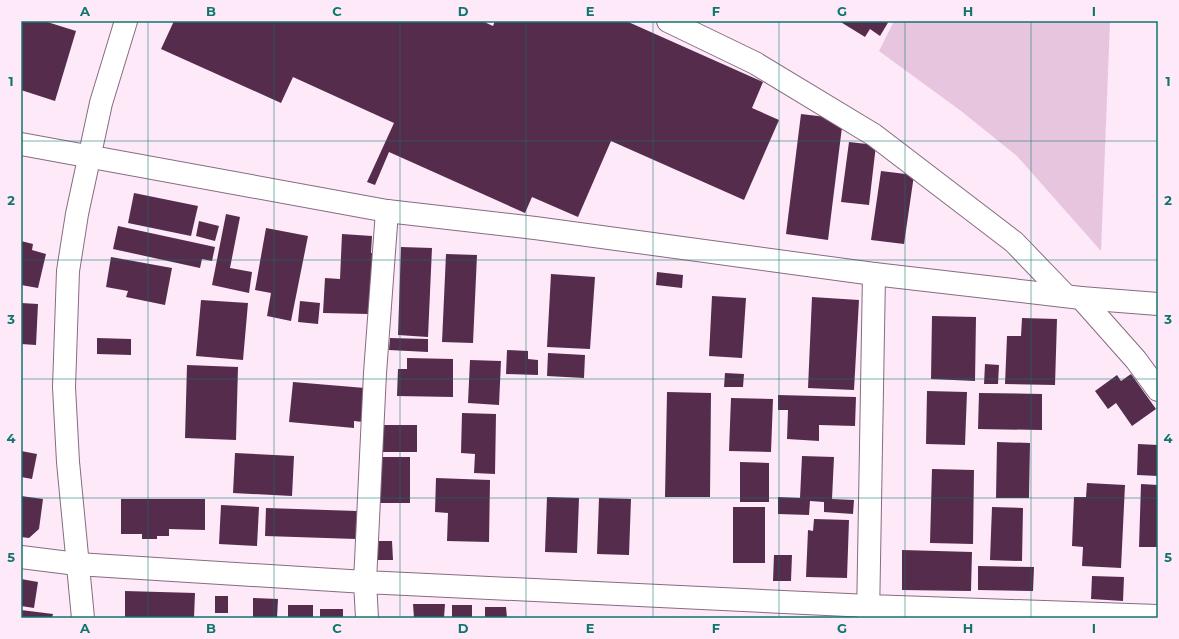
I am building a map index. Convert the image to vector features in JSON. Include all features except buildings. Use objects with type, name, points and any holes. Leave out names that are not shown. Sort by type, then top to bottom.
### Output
[{"type":"street","points":[[83,618],[68,462],[64,387],[65,330],[69,264],[77,214],[101,103],[126,21]]},
{"type":"street","points":[[668,21],[755,63],[874,135],[1014,242],[1074,297],[1136,360],[1158,390]]},
{"type":"street","points":[[21,144],[387,211],[535,228],[874,274],[1074,297],[1158,304]]},
{"type":"street","points":[[367,618],[365,582],[376,373],[387,211]]},
{"type":"street","points":[[868,612],[874,274]]},
{"type":"street","points":[[21,557],[77,564],[868,612],[1158,616]]},
{"type":"shaded area","points":[[894,21],[1110,21],[1101,251],[1017,156],[961,111],[879,51]]}]
